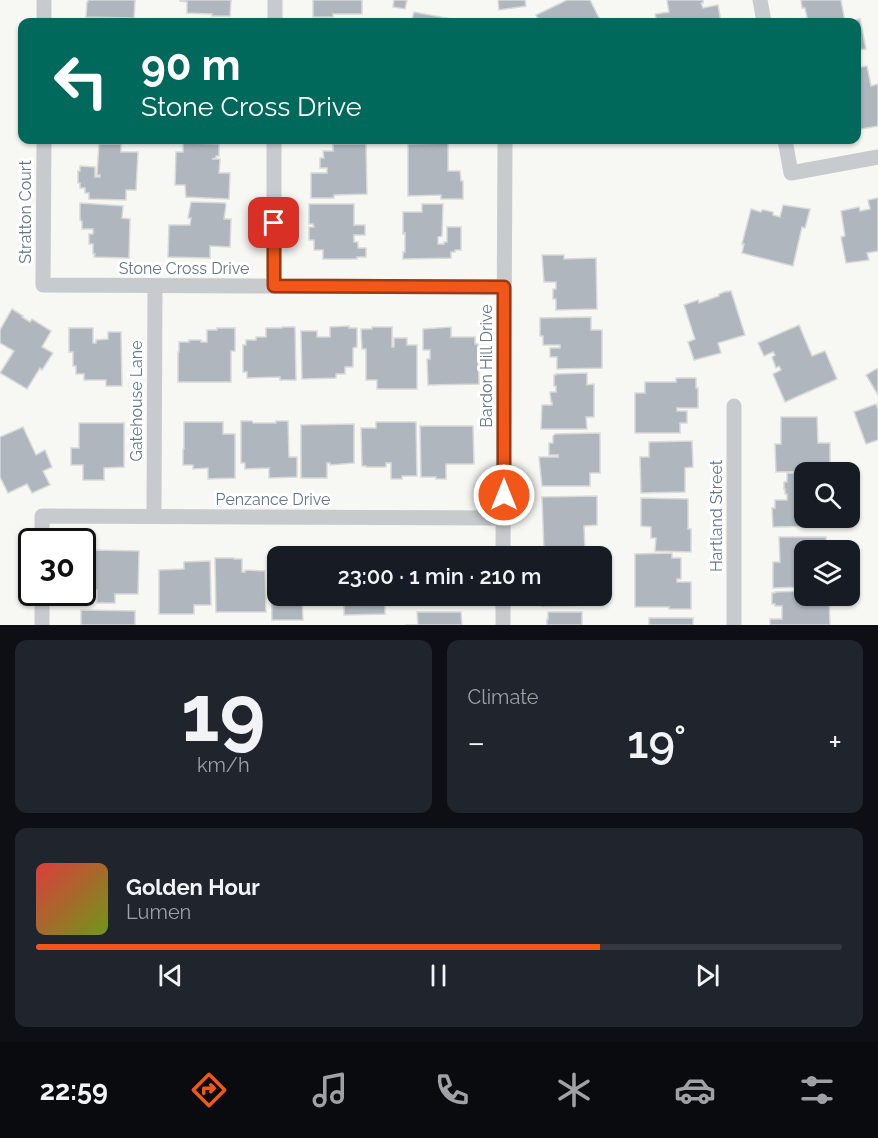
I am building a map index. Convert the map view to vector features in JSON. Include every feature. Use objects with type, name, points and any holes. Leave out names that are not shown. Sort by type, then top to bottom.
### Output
[{"type":"street","points":[[44,0],[44,18]]},
{"type":"street","points":[[275,0],[275,18]]},
{"type":"street","points":[[760,0],[763,18]]},
{"type":"street","name":"Stratton Court","points":[[43,285],[44,144]]},
{"type":"street","points":[[274,144],[274,286]]},
{"type":"street","name":"Bardon Hill Drive","points":[[503,546],[505,144]]},
{"type":"street","points":[[786,144],[791,173],[878,158]]},
{"type":"street","name":"Stone Cross Drive","points":[[43,285],[504,287]]},
{"type":"street","name":"Gatehouse Lane","points":[[154,516],[155,286]]},
{"type":"street","name":"Hartland Street","points":[[734,625],[735,406]]},
{"type":"street","name":"Penzance Drive","points":[[42,528],[42,516],[504,518]]},
{"type":"street","points":[[42,606],[42,625]]},
{"type":"street","points":[[503,606],[503,625]]},
{"type":"building","points":[[88,0],[135,0],[134,18],[86,17]]},
{"type":"building","points":[[180,0],[231,0],[230,16],[187,13],[187,2]]},
{"type":"building","points":[[313,0],[362,0],[362,14],[313,17]]},
{"type":"building","points":[[394,0],[407,0],[405,9],[393,7]]},
{"type":"building","points":[[498,0],[525,0],[526,6],[499,10]]},
{"type":"building","points":[[567,0],[590,0],[599,18],[538,18],[536,15]]},
{"type":"building","points":[[667,0],[703,0],[701,3],[703,8],[718,5],[720,18],[656,18],[655,14],[669,12]]},
{"type":"building","points":[[801,0],[841,0],[844,18],[807,18],[805,8],[802,8]]},
{"type":"building","points":[[414,12],[446,18],[412,18]]},
{"type":"building","points":[[861,24],[866,49],[861,50]]},
{"type":"building","points":[[867,66],[871,86],[878,84],[878,126],[861,129],[861,67]]},
{"type":"building","points":[[99,144],[121,144],[121,152],[138,152],[136,190],[126,190],[126,200],[89,199],[89,193],[85,193],[85,188],[80,188],[78,171],[80,171],[80,166],[95,167],[95,177],[100,177],[97,175]]},
{"type":"building","points":[[183,144],[219,144],[219,156],[212,159],[220,159],[219,173],[230,173],[229,199],[186,197],[185,185],[175,185],[176,152],[183,152]]},
{"type":"building","points":[[333,144],[366,144],[367,194],[311,198],[311,173],[327,173],[327,168],[320,168],[320,158],[324,158],[323,151],[333,151]]},
{"type":"building","points":[[408,144],[448,144],[448,171],[460,171],[461,181],[463,181],[463,199],[441,199],[441,195],[408,196]]},
{"type":"building","points":[[878,198],[878,251],[867,253],[869,260],[846,263],[841,237],[845,236],[841,211],[859,207],[860,211],[870,209],[868,200]]},
{"type":"building","points":[[191,202],[225,203],[224,219],[231,219],[230,247],[210,246],[210,258],[168,257],[169,225],[190,225],[191,218],[188,218]]},
{"type":"building","points":[[80,203],[123,206],[122,218],[130,219],[129,258],[94,257],[93,244],[89,244],[89,234],[93,234],[93,229],[82,229]]},
{"type":"building","points":[[309,204],[354,204],[354,225],[365,225],[365,235],[354,235],[354,242],[358,242],[358,248],[366,248],[366,257],[323,259],[323,250],[314,250],[314,240],[309,240],[309,227],[314,227],[313,224],[309,224]]},
{"type":"building","points":[[422,204],[443,204],[442,236],[438,237],[438,244],[447,242],[447,227],[461,227],[461,250],[451,252],[451,258],[403,259],[405,233],[403,234],[403,212],[422,212]]},
{"type":"building","points":[[783,205],[810,209],[805,228],[802,227],[793,266],[742,253],[744,244],[742,244],[751,209],[773,212],[773,215],[780,217]]},
{"type":"building","points":[[542,255],[564,255],[564,259],[596,258],[597,309],[556,310],[553,289],[556,289],[556,282],[544,282]]},
{"type":"building","points":[[731,291],[745,335],[718,343],[721,353],[694,360],[688,342],[695,339],[684,305],[698,300],[699,303]]},
{"type":"building","points":[[12,309],[30,322],[32,319],[51,331],[42,347],[53,353],[27,389],[0,373],[14,351],[0,343],[0,330]]},
{"type":"building","points":[[591,317],[591,330],[602,330],[602,368],[557,369],[557,357],[550,357],[550,348],[560,348],[560,345],[543,345],[543,336],[540,336],[540,318]]},
{"type":"building","points":[[799,325],[812,356],[825,351],[837,379],[785,402],[773,374],[781,370],[779,366],[776,368],[772,357],[775,355],[773,352],[764,356],[758,343]]},
{"type":"building","points":[[349,326],[349,328],[357,328],[357,347],[353,348],[353,367],[345,367],[345,374],[336,374],[336,378],[302,379],[301,331],[317,331],[317,337],[330,337],[330,327]]},
{"type":"building","points":[[295,327],[296,380],[280,380],[280,377],[247,378],[247,372],[243,372],[243,345],[246,345],[246,340],[266,337],[266,328]]},
{"type":"building","points":[[372,327],[392,327],[392,347],[394,347],[394,338],[407,338],[407,345],[417,345],[417,389],[377,389],[377,380],[366,380],[366,349],[362,349],[361,329],[372,329]]},
{"type":"building","points":[[451,327],[451,337],[475,337],[475,344],[478,344],[479,384],[428,385],[427,359],[430,359],[430,350],[423,350],[423,329]]},
{"type":"building","points":[[69,328],[93,328],[93,343],[96,343],[96,340],[108,339],[108,332],[121,332],[122,386],[106,386],[106,380],[84,380],[84,374],[76,374],[76,366],[73,366],[73,352],[69,352]]},
{"type":"building","points":[[217,328],[235,328],[235,351],[231,351],[231,382],[178,382],[179,342],[201,340],[201,342],[207,342],[207,330],[217,330]]},
{"type":"building","points":[[878,368],[878,395],[866,375]]},
{"type":"building","points":[[587,373],[587,385],[594,384],[594,417],[586,417],[587,429],[541,429],[542,405],[552,405],[550,392],[556,392],[554,375]]},
{"type":"building","points":[[676,378],[696,378],[696,388],[698,388],[698,408],[677,408],[677,411],[687,411],[687,423],[680,423],[680,433],[635,433],[635,393],[645,393],[645,382],[676,382]]},
{"type":"building","points":[[876,404],[878,440],[866,444],[854,412]]},
{"type":"building","points":[[781,417],[817,417],[818,443],[830,443],[830,462],[794,462],[794,472],[776,472],[775,444],[781,444]]},
{"type":"building","points":[[241,421],[276,423],[276,421],[288,421],[289,457],[297,457],[297,477],[269,478],[269,468],[245,469],[245,463],[241,463]]},
{"type":"building","points":[[184,422],[223,422],[223,434],[235,434],[235,478],[208,479],[208,468],[193,469],[193,465],[183,465]]},
{"type":"building","points":[[376,422],[416,422],[417,476],[391,479],[391,463],[386,463],[386,467],[362,466],[361,428],[376,428]]},
{"type":"building","points":[[79,423],[124,423],[124,467],[104,468],[104,480],[83,480],[83,465],[71,465],[71,448],[79,448]]},
{"type":"building","points":[[354,424],[354,463],[330,465],[327,463],[327,478],[301,478],[301,425]]},
{"type":"building","points":[[420,426],[473,426],[474,464],[446,464],[446,479],[421,477]]},
{"type":"building","points":[[23,427],[36,455],[45,450],[52,467],[43,471],[50,485],[32,493],[27,484],[8,493],[0,477],[0,437]]},
{"type":"building","points":[[600,433],[600,473],[590,473],[590,486],[542,486],[539,457],[558,457],[558,455],[549,455],[549,443],[553,443],[555,434]]},
{"type":"building","points":[[692,441],[693,467],[685,468],[685,492],[641,493],[640,457],[649,457],[649,442]]},
{"type":"building","points":[[787,473],[794,473],[794,527],[773,527],[772,508],[775,508],[775,500],[787,500],[784,482],[787,482]]},
{"type":"building","points":[[597,496],[597,525],[584,526],[585,546],[544,546],[542,497]]},
{"type":"building","points":[[641,498],[688,499],[691,552],[655,551],[656,538],[651,538],[651,527],[641,526]]},
{"type":"building","points":[[779,537],[826,537],[826,540],[794,540],[794,587],[773,588],[773,562],[780,562]]},
{"type":"building","points":[[96,550],[139,551],[138,594],[115,594],[115,603],[97,603]]},
{"type":"building","points":[[672,553],[672,558],[681,558],[681,579],[677,579],[677,582],[691,582],[691,609],[635,607],[635,554]]},
{"type":"building","points":[[215,558],[242,559],[242,572],[245,570],[265,571],[266,612],[216,612]]},
{"type":"building","points":[[210,561],[211,605],[194,605],[194,614],[159,614],[159,570],[184,569],[184,562]]},
{"type":"building","points":[[794,591],[794,606],[829,606],[830,625],[770,625],[770,619],[782,619],[782,606],[772,604],[772,593]]},
{"type":"building","points":[[272,606],[302,606],[303,620],[272,620]]},
{"type":"building","points":[[344,606],[385,606],[385,614],[344,615]]},
{"type":"building","points":[[81,610],[135,611],[135,625],[81,625]]},
{"type":"building","points":[[417,612],[461,612],[462,625],[418,625]]},
{"type":"building","points":[[548,612],[582,612],[582,625],[547,625]]},
{"type":"building","points":[[649,618],[693,618],[693,625],[649,625]]},
{"type":"route","points":[[274,223],[274,286],[504,287],[504,495]]}]
